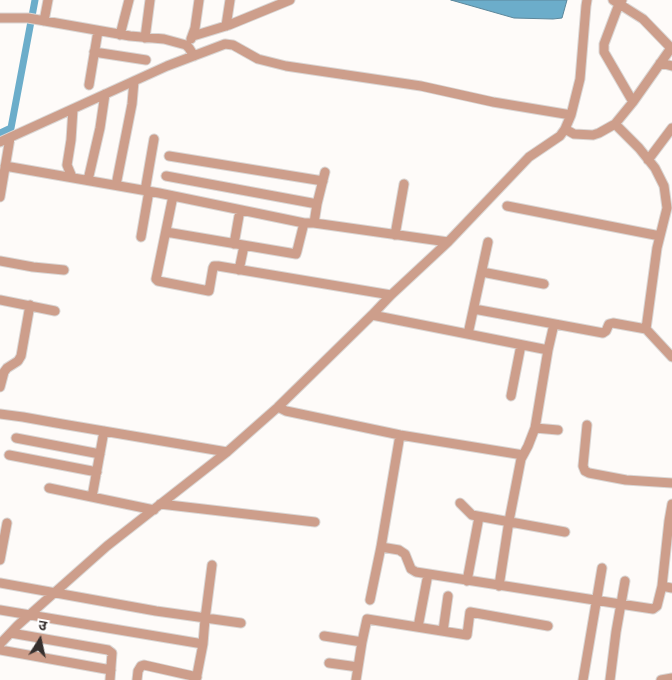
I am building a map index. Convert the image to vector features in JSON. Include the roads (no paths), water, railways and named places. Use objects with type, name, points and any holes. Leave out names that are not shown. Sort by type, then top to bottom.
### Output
[{"type":"street","points":[[42,21],[48,0]]},
{"type":"street","points":[[120,35],[129,0]]},
{"type":"street","points":[[144,38],[150,0]]},
{"type":"street","points":[[191,50],[199,0]]},
{"type":"street","points":[[226,26],[230,0]]},
{"type":"street","points":[[261,12],[263,0]]},
{"type":"street","points":[[193,36],[226,26],[290,0]]},
{"type":"street","points":[[0,644],[28,615],[107,546],[227,452],[278,407],[448,242],[529,157],[560,136],[571,115],[580,79],[587,0]]},
{"type":"street","points":[[565,129],[574,134],[593,135],[615,124],[633,102],[671,48],[643,19],[618,1],[604,44],[604,52],[633,102]]},
{"type":"street","points":[[0,18],[28,18],[120,35],[164,39],[186,45],[191,50]]},
{"type":"street","points":[[89,84],[98,31]]},
{"type":"street","points":[[0,142],[134,81],[191,50],[225,44],[233,45],[258,59],[286,66],[421,86],[493,102],[571,115]]},
{"type":"street","points":[[94,52],[146,60]]},
{"type":"street","points":[[660,63],[672,66]]},
{"type":"street","points":[[116,185],[132,104],[134,81]]},
{"type":"street","points":[[88,180],[106,94]]},
{"type":"street","points":[[72,177],[67,165],[73,109]]},
{"type":"street","points":[[615,124],[639,148],[655,168],[664,186],[667,208],[657,248],[646,329]]},
{"type":"street","points":[[648,160],[672,128]]},
{"type":"street","points":[[0,196],[10,138]]},
{"type":"street","points":[[141,237],[154,139]]},
{"type":"street","points":[[166,232],[296,254],[317,204],[324,176],[169,156]]},
{"type":"street","points":[[5,166],[116,185],[309,223],[448,242]]},
{"type":"street","points":[[166,176],[317,204]]},
{"type":"street","points":[[395,235],[404,184]]},
{"type":"street","points":[[173,196],[156,278],[158,282],[207,291],[210,289],[214,266],[392,295]]},
{"type":"street","points":[[507,206],[660,236]]},
{"type":"street","points":[[239,270],[240,210]]},
{"type":"street","points":[[468,334],[488,242]]},
{"type":"street","points":[[0,261],[64,270]]},
{"type":"street","points":[[482,272],[544,284]]},
{"type":"street","points":[[0,300],[55,310]]},
{"type":"street","points":[[0,387],[4,366],[18,361],[21,356],[30,305]]},
{"type":"street","points":[[474,309],[603,332],[613,323],[646,329],[672,357]]},
{"type":"street","points":[[372,316],[548,350]]},
{"type":"street","points":[[499,586],[521,459],[535,428],[554,324]]},
{"type":"street","points":[[511,396],[521,344]]},
{"type":"street","points":[[278,407],[286,411],[400,435],[523,455]]},
{"type":"street","points":[[0,414],[227,452]]},
{"type":"street","points":[[587,425],[583,466],[585,471],[626,480],[672,483]]},
{"type":"street","points":[[535,428],[558,430]]},
{"type":"street","points":[[92,497],[104,432]]},
{"type":"street","points":[[370,600],[400,435]]},
{"type":"street","points":[[16,438],[100,454]]},
{"type":"street","points":[[9,455],[97,472]]},
{"type":"street","points":[[49,488],[157,507],[315,522]]},
{"type":"street","points":[[460,503],[472,515],[479,517],[565,532]]},
{"type":"street","points":[[381,547],[399,550],[405,554],[411,569],[416,572],[652,609],[657,606],[662,586],[672,504]]},
{"type":"street","points":[[467,581],[479,517]]},
{"type":"street","points":[[0,560],[7,523]]},
{"type":"street","points":[[137,680],[140,666],[144,665],[197,678],[212,565]]},
{"type":"street","points":[[583,680],[602,568]]},
{"type":"street","points":[[418,627],[428,574]]},
{"type":"street","points":[[610,680],[625,581]]},
{"type":"street","points":[[0,583],[205,619],[241,623]]},
{"type":"street","points":[[662,586],[672,588]]},
{"type":"street","points":[[443,631],[448,596]]},
{"type":"street","points":[[0,610],[202,644]]},
{"type":"street","points":[[356,680],[367,619],[467,635],[470,612],[548,626]]},
{"type":"street","points":[[10,633],[108,650],[112,653],[110,680]]},
{"type":"street","points":[[324,636],[362,642]]},
{"type":"street","points":[[0,650],[112,670]]},
{"type":"street","points":[[329,663],[358,667]]},
{"type":"street","points":[[661,680],[672,678]]},
{"type":"water","points":[[451,0],[567,0],[562,18],[553,19],[514,18]]},
{"type":"waterway","points":[[0,133],[11,128],[35,0]]}]
